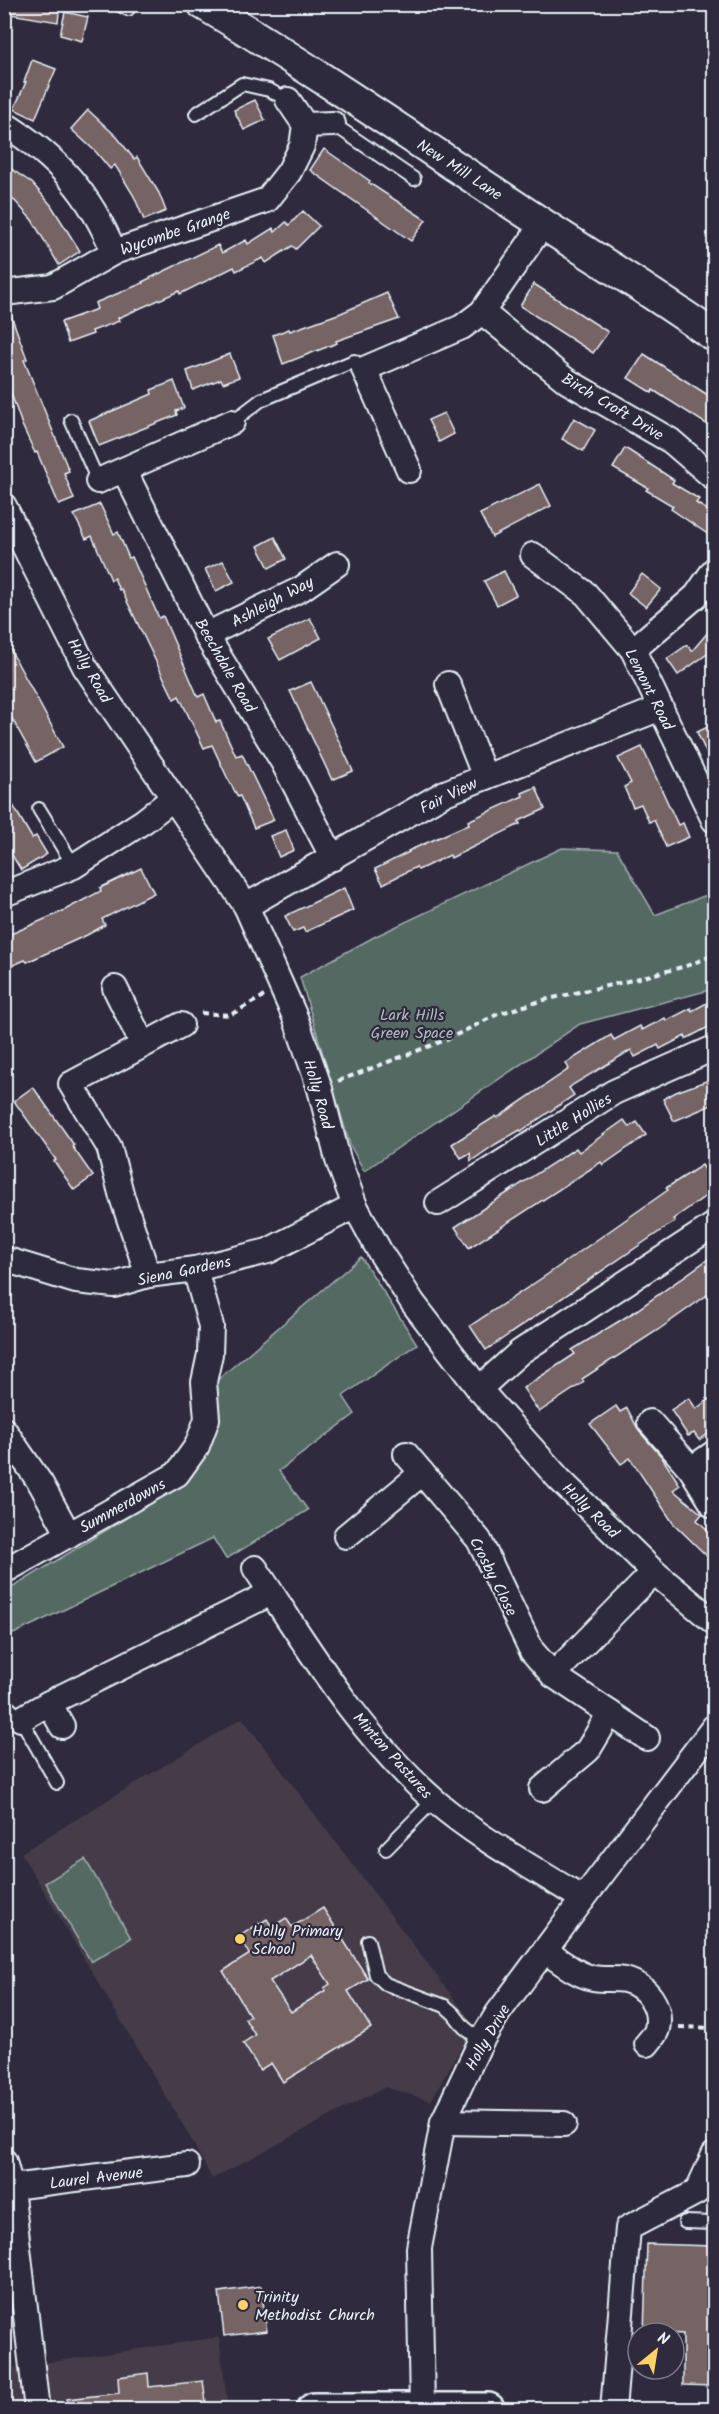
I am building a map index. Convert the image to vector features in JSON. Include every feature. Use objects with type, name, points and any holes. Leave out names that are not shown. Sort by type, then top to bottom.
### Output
[{"type":"main road","points":[[320,2409],[488,2409]]},
{"type":"street","name":"New Mill Lane","points":[[203,4],[277,48],[543,224],[665,301],[714,336]]},
{"type":"street","points":[[288,100],[305,125],[333,124]]},
{"type":"street","points":[[4,124],[32,141],[73,180],[102,222],[114,252]]},
{"type":"street","name":"Wycombe Grange","points":[[4,293],[53,287],[114,252],[267,200],[289,172],[302,146],[305,125]]},
{"type":"street","points":[[409,470],[364,369],[462,327],[482,312],[543,224]]},
{"type":"street","name":"Birch Croft Drive","points":[[482,312],[567,381],[671,441],[714,478]]},
{"type":"street","points":[[98,480],[232,422]]},
{"type":"street","name":"Beechdale Road","points":[[123,470],[206,635],[283,762],[333,858]]},
{"type":"street","name":"Holly Road","points":[[4,506],[85,667],[246,906],[295,1017],[320,1089],[338,1160],[355,1206],[380,1252],[413,1303],[479,1389],[559,1479],[654,1572],[714,1622]]},
{"type":"street","name":"Lemont Road","points":[[533,555],[586,594],[633,650],[661,708],[706,781],[714,820]]},
{"type":"street","name":"Ashleigh Way","points":[[206,635],[301,588],[337,564]]},
{"type":"street","points":[[633,650],[696,596],[714,570]]},
{"type":"street","points":[[448,684],[485,777]]},
{"type":"street","name":"Fair View","points":[[246,906],[445,793],[661,708]]},
{"type":"street","points":[[4,894],[74,866],[144,821],[172,799]]},
{"type":"street","points":[[115,988],[143,1045]]},
{"type":"street","points":[[148,1275],[122,1197],[109,1147],[71,1084],[191,1019]]},
{"type":"street","name":"Little Hollies","points":[[438,1203],[614,1092],[714,1048]]},
{"type":"street","name":"Siena Gardens","points":[[6,1264],[76,1281],[114,1285],[148,1275],[195,1269],[268,1251],[355,1206]]},
{"type":"street","points":[[479,1389],[520,1352],[714,1225]]},
{"type":"street","name":"Summerdowns","points":[[4,1571],[177,1474],[196,1446],[207,1419],[204,1382],[210,1354],[210,1326],[195,1269]]},
{"type":"street","points":[[650,1422],[691,1469],[714,1506]]},
{"type":"street","points":[[4,1430],[42,1484],[69,1535]]},
{"type":"street","points":[[691,1469],[714,1453]]},
{"type":"street","name":"Crosby Close","points":[[406,1454],[479,1540],[532,1650],[553,1675],[647,1738]]},
{"type":"street","points":[[346,1536],[422,1473]]},
{"type":"street","name":"Minton Pastures","points":[[255,1568],[359,1719],[404,1771],[458,1820],[583,1899]]},
{"type":"street","points":[[553,1675],[654,1572]]},
{"type":"street","points":[[13,1711],[49,1703],[271,1593]]},
{"type":"street","points":[[49,1703],[62,1726]]},
{"type":"street","points":[[542,1789],[588,1750],[610,1713]]},
{"type":"street","name":"Holly Drive","points":[[422,2408],[419,2248],[443,2122],[481,2041],[583,1899],[714,1727]]},
{"type":"street","points":[[545,1951],[580,1974],[593,1978],[625,1980],[641,1987],[651,1997],[657,2011],[652,2035]]},
{"type":"street","points":[[443,2122],[564,2124]]},
{"type":"street","points":[[613,2409],[628,2228],[697,2192],[714,2155]]},
{"type":"street","points":[[4,2161],[38,2409]]},
{"type":"street","name":"Laurel Avenue","points":[[8,2188],[187,2165]]},
{"type":"lane","points":[[196,114],[242,84],[269,90],[288,100]]},
{"type":"lane","points":[[333,124],[414,179]]},
{"type":"lane","points":[[232,422],[261,400],[354,361],[364,369]]},
{"type":"lane","points":[[71,420],[98,480]]},
{"type":"lane","points":[[39,809],[74,866]]},
{"type":"lane","points":[[13,1711],[57,1783]]},
{"type":"lane","points":[[386,1849],[434,1800]]},
{"type":"lane","points":[[368,1941],[376,1975],[386,1984],[445,2006],[481,2041]]},
{"type":"lane","points":[[685,2222],[714,2223]]},
{"type":"path","points":[[320,1089],[448,1039],[498,1014],[544,1000],[686,966],[714,955]]},
{"type":"path","points":[[191,1019],[230,1015],[281,986]]},
{"type":"path","points":[[652,2035],[714,2028]]},
{"type":"shaded area","name":"Holly Primary School","points":[[242,1718],[474,2025],[431,2101],[385,2087],[212,2179],[190,2137],[21,1853]]},
{"type":"shaded area","points":[[219,2337],[228,2407],[215,2410],[5,2409],[4,2369]]},
{"type":"green space","name":"Lark Hills Green Space","points":[[562,848],[617,850],[655,915],[714,892],[714,989],[580,1024],[364,1171],[350,1145],[300,977],[376,936]]},
{"type":"green space","points":[[361,1257],[417,1344],[343,1396],[355,1414],[279,1471],[308,1510],[226,1559],[213,1538],[5,1638],[5,1592],[182,1484],[208,1450],[217,1431],[219,1406],[215,1382]]},
{"type":"green space","points":[[85,1859],[131,1938],[91,1962],[45,1883]]},
{"type":"building","points":[[5,4],[60,4],[58,22],[4,13]]},
{"type":"building","points":[[65,12],[88,17],[82,41],[60,35]]},
{"type":"building","points":[[32,60],[56,69],[35,119],[14,109],[26,82],[24,82]]},
{"type":"building","points":[[255,100],[265,120],[244,130],[234,110]]},
{"type":"building","points":[[88,110],[117,137],[134,159],[137,157],[159,193],[166,211],[144,220],[134,196],[115,165],[110,169],[96,152],[71,129]]},
{"type":"building","points":[[324,149],[370,181],[369,183],[426,220],[411,241],[310,170]]},
{"type":"building","points":[[4,164],[32,183],[51,205],[80,251],[59,265],[32,220],[15,201],[4,194]]},
{"type":"building","points":[[303,211],[319,226],[296,249],[292,246],[266,263],[263,258],[236,271],[234,267],[180,294],[179,291],[118,318],[119,321],[92,331],[93,334],[68,343],[61,322],[97,309],[95,303],[143,283],[218,245],[222,253],[246,240],[248,244],[273,228],[275,232],[286,222],[289,225]]},
{"type":"building","points":[[534,284],[608,332],[593,353],[520,306]]},
{"type":"building","points":[[387,293],[399,319],[336,341],[337,343],[283,364],[273,335],[341,313]]},
{"type":"building","points":[[4,307],[8,307],[27,359],[24,360],[69,471],[64,473],[74,499],[59,505],[37,452],[35,453],[22,425],[4,373]]},
{"type":"building","points":[[230,354],[239,377],[223,383],[221,379],[193,390],[187,371]]},
{"type":"building","points":[[644,354],[714,399],[714,429],[653,390],[652,393],[628,378]]},
{"type":"building","points":[[174,381],[184,408],[176,411],[177,415],[99,446],[89,421],[152,394],[151,390]]},
{"type":"building","points":[[444,413],[454,434],[439,442],[428,420]]},
{"type":"building","points":[[574,418],[595,430],[583,451],[562,439]]},
{"type":"building","points":[[625,448],[674,480],[672,483],[699,499],[696,503],[714,514],[714,526],[709,535],[671,509],[673,506],[646,490],[648,488],[613,468]]},
{"type":"building","points":[[540,484],[551,506],[492,537],[480,514]]},
{"type":"building","points":[[100,504],[114,534],[118,532],[129,558],[132,557],[159,618],[163,616],[198,697],[204,694],[216,722],[220,721],[236,756],[242,754],[274,820],[254,828],[240,796],[238,797],[227,777],[212,745],[204,748],[179,696],[174,699],[121,589],[119,590],[114,578],[111,580],[92,536],[86,539],[74,515]]},
{"type":"building","points":[[275,537],[286,559],[269,568],[258,546]]},
{"type":"building","points":[[223,561],[234,582],[216,591],[205,569]]},
{"type":"building","points":[[504,571],[516,595],[497,605],[484,581]]},
{"type":"building","points":[[642,574],[661,589],[646,607],[628,593]]},
{"type":"building","points":[[310,618],[321,638],[280,660],[268,639]]},
{"type":"building","points":[[714,625],[714,649],[678,675],[667,659],[687,645],[692,651]]},
{"type":"building","points":[[4,638],[63,747],[36,762],[4,704]]},
{"type":"building","points":[[311,682],[353,771],[332,780],[290,691]]},
{"type":"building","points":[[714,724],[714,770],[697,732]]},
{"type":"building","points":[[642,747],[678,825],[683,823],[689,837],[666,847],[654,820],[649,822],[641,804],[633,807],[624,787],[631,783],[618,758]]},
{"type":"building","points":[[536,787],[545,809],[451,858],[450,855],[418,870],[416,867],[383,884],[375,869],[408,851],[469,824],[468,821],[523,796],[522,793]]},
{"type":"building","points":[[4,790],[32,838],[36,836],[47,854],[21,870],[4,842]]},
{"type":"building","points":[[286,830],[294,850],[279,857],[270,836]]},
{"type":"building","points":[[141,868],[154,893],[102,919],[105,925],[87,935],[27,962],[25,960],[4,969],[4,937],[61,912],[101,891],[100,888]]},
{"type":"building","points":[[344,888],[353,910],[305,932],[303,928],[293,932],[285,916]]},
{"type":"building","points":[[714,999],[714,1024],[686,1039],[685,1036],[660,1049],[658,1045],[635,1057],[631,1050],[574,1084],[569,1088],[574,1095],[471,1161],[470,1153],[461,1158],[452,1144],[496,1116],[497,1118],[569,1069],[566,1063],[611,1035],[614,1040],[640,1026],[642,1030],[691,1008],[692,1011]]},
{"type":"building","points":[[714,1078],[714,1104],[674,1121],[663,1099]]},
{"type":"building","points":[[33,1087],[93,1176],[74,1190],[54,1161],[56,1160],[14,1101]]},
{"type":"building","points":[[624,1120],[629,1127],[637,1122],[646,1135],[603,1165],[601,1162],[469,1248],[455,1227],[576,1148],[579,1152]]},
{"type":"building","points":[[702,1165],[714,1183],[714,1192],[486,1350],[470,1326]]},
{"type":"building","points":[[714,1255],[714,1290],[658,1330],[582,1379],[584,1382],[539,1412],[523,1388],[575,1354],[572,1350],[634,1312]]},
{"type":"building","points":[[714,1395],[714,1430],[699,1440],[694,1433],[688,1436],[671,1410],[689,1398],[696,1409]]},
{"type":"building","points":[[616,1406],[620,1412],[627,1408],[639,1431],[661,1456],[680,1485],[673,1490],[702,1514],[697,1520],[714,1536],[714,1563],[673,1523],[630,1458],[621,1464],[590,1424]]},
{"type":"building","points":[[323,1908],[368,1979],[348,1991],[371,2028],[283,2082],[271,2063],[260,2070],[243,2043],[255,2035],[245,2019],[250,2016],[223,1971],[250,1954],[239,1936],[267,1919],[272,1927],[286,1918],[292,1927]],"holes":[[[311,1955],[330,1984],[324,1988],[326,1990],[291,2012],[270,1981]]]},
{"type":"building","points":[[647,2244],[714,2246],[714,2386],[683,2385],[683,2381],[686,2381],[686,2321],[644,2321]]},
{"type":"building","points":[[261,2286],[267,2331],[224,2336],[219,2292]]},
{"type":"building","points":[[148,2373],[149,2387],[203,2381],[207,2409],[67,2409],[67,2399],[119,2393],[118,2377]]},
{"type":"place","name":"Holly Primary School","points":[[240,1939]]},
{"type":"place","name":"Trinity Methodist Church","points":[[243,2305]]}]
